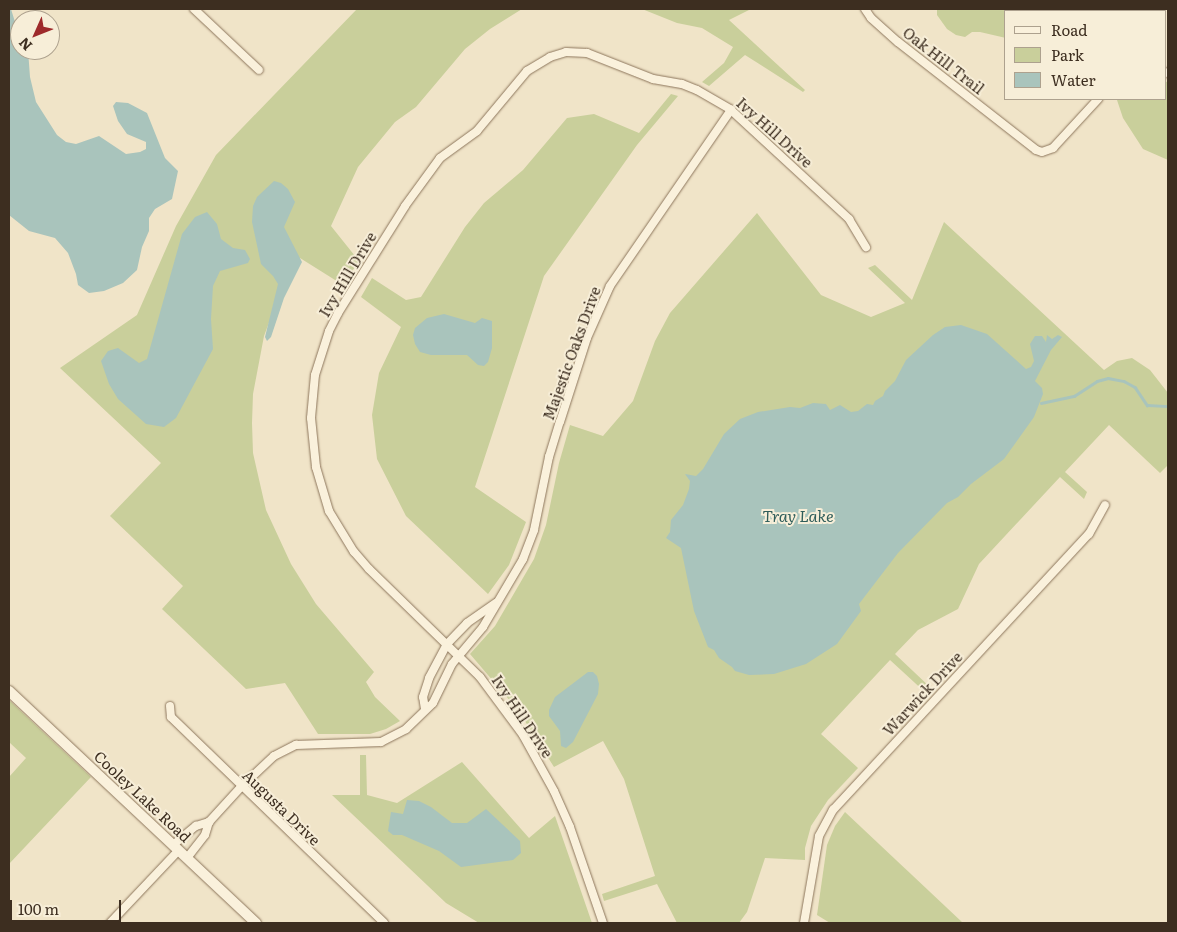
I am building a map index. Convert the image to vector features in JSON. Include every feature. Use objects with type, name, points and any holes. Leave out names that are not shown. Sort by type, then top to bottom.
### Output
[{"type":"street","points":[[194,9],[259,70]]},
{"type":"street","name":"Oak Hill Trail","points":[[865,9],[871,18],[898,42],[1029,144],[1042,152],[1052,148],[1097,100]]},
{"type":"street","name":"Ivy Hill Drive","points":[[603,923],[570,827],[537,757],[505,707],[480,677],[380,580],[354,552],[330,511],[322,489],[312,443],[312,397],[321,351],[338,313],[405,206],[440,158],[477,131],[528,71],[550,57],[566,52],[587,53],[652,79],[682,84],[697,90],[732,110],[849,219],[866,247]]},
{"type":"street","name":"Majestic Oaks Drive","points":[[187,858],[205,835],[209,822],[265,763],[286,750],[309,744],[381,742],[406,729],[433,703],[458,655],[483,627],[523,559],[531,539],[549,458],[560,422],[588,338],[610,286],[732,110]]},
{"type":"street","name":"Warwick Drive","points":[[804,923],[819,836],[833,810],[1089,534],[1104,504]]},
{"type":"street","name":"Majestic Oaks Drive","points":[[425,709],[423,697],[428,678],[447,644],[467,623],[498,602]]},
{"type":"street","name":"Cooley Lake Road","points":[[9,691],[256,923]]},
{"type":"street","name":"Augusta Drive","points":[[170,706],[171,717],[241,787],[384,923]]},
{"type":"street","name":"Majestic Oaks Drive","points":[[110,923],[196,826],[209,822]]},
{"type":"green space","points":[[357,9],[522,9],[490,29],[465,49],[416,107],[395,122],[358,167],[331,226],[359,261],[343,285],[300,258],[274,309],[264,336],[253,394],[252,423],[253,453],[266,510],[291,564],[316,604],[374,672],[366,682],[375,697],[400,721],[386,729],[370,734],[318,734],[285,683],[246,689],[162,609],[183,586],[110,516],[161,463],[60,368],[137,315],[176,226],[216,155]]},
{"type":"green space","points":[[642,9],[751,9],[729,20],[805,90],[803,92],[745,55],[709,86],[702,82],[724,63],[733,47],[702,28],[677,23]]},
{"type":"green space","points":[[937,9],[1086,9],[1004,10],[1004,38],[980,32],[972,32],[965,37],[956,35],[947,29],[937,15]]},
{"type":"green space","points":[[1167,82],[1168,160],[1143,149],[1123,118],[1117,100],[1167,100]]},
{"type":"green space","points":[[671,94],[678,96],[637,145],[544,276],[475,487],[526,522],[509,565],[488,594],[406,516],[377,459],[372,415],[379,373],[401,327],[361,297],[372,278],[406,300],[421,297],[465,227],[484,203],[523,170],[567,118],[594,114],[639,133]]},
{"type":"green space","points":[[757,213],[821,295],[871,317],[905,303],[868,268],[875,265],[912,300],[944,222],[1104,370],[1117,361],[1132,358],[1150,370],[1168,393],[1168,465],[1160,473],[1109,425],[1065,472],[1087,492],[1084,499],[1060,477],[979,564],[958,609],[918,630],[895,654],[932,689],[927,694],[890,660],[821,734],[858,768],[828,800],[811,826],[805,848],[805,860],[765,858],[747,912],[739,923],[677,923],[657,884],[604,901],[602,894],[655,876],[624,779],[603,741],[554,767],[518,710],[470,654],[495,626],[534,559],[546,525],[559,463],[570,425],[603,436],[633,401],[655,341],[670,313]]},
{"type":"green space","points":[[9,700],[91,777],[9,864],[9,777],[26,758],[9,742]]},
{"type":"green space","points":[[360,755],[366,755],[367,795],[397,803],[462,762],[529,838],[555,816],[592,923],[479,923],[446,903],[332,795],[360,795]]},
{"type":"green space","points":[[845,812],[963,923],[830,923],[817,915],[827,845],[835,826]]},
{"type":"water","points":[[9,9],[11,9],[10,60],[29,60],[30,77],[36,102],[57,135],[66,142],[76,144],[99,136],[126,154],[140,152],[146,149],[146,142],[127,134],[118,121],[113,106],[116,102],[128,103],[147,113],[165,158],[178,171],[172,199],[155,209],[149,218],[149,231],[142,247],[137,270],[123,283],[104,291],[89,293],[78,285],[68,253],[55,238],[29,231],[9,215]]},
{"type":"water","points":[[274,181],[281,183],[288,189],[295,202],[284,227],[302,262],[284,298],[271,337],[267,341],[265,337],[278,284],[261,264],[252,222],[253,206],[257,197]]},
{"type":"water","points":[[207,212],[217,224],[221,239],[233,248],[245,250],[250,259],[248,263],[220,271],[213,286],[211,319],[213,349],[176,418],[164,427],[146,424],[118,399],[109,384],[101,361],[108,351],[118,348],[139,363],[147,359],[182,234],[195,217]]},
{"type":"water","points":[[444,314],[475,323],[482,318],[492,321],[492,348],[488,362],[484,366],[478,365],[467,355],[431,355],[420,352],[415,344],[413,335],[415,328],[427,318]]},
{"type":"water","name":"Tray Lake","points":[[961,325],[987,334],[1026,369],[1031,367],[1034,361],[1030,344],[1035,336],[1042,336],[1046,342],[1047,335],[1052,339],[1058,335],[1062,337],[1051,350],[1035,381],[1042,388],[1043,394],[1034,417],[1004,459],[971,484],[958,497],[947,503],[898,553],[859,604],[861,611],[837,644],[806,664],[774,674],[749,675],[735,671],[719,658],[714,650],[708,647],[694,611],[681,548],[666,538],[670,532],[671,520],[683,505],[689,489],[690,481],[685,474],[696,476],[703,469],[724,434],[740,419],[758,412],[790,407],[800,408],[813,403],[826,404],[830,410],[840,405],[851,412],[858,411],[867,404],[873,405],[895,381],[906,360],[933,335],[945,327]]},
{"type":"water","points":[[588,672],[593,672],[597,676],[599,684],[598,694],[573,742],[566,748],[561,746],[560,731],[549,716],[549,710],[555,697]]},
{"type":"water","points":[[407,800],[419,801],[431,807],[452,823],[467,823],[486,809],[520,841],[521,853],[513,860],[461,867],[439,851],[402,835],[393,835],[388,831],[391,812],[403,814]]},
{"type":"waterway","points":[[1041,403],[1074,396],[1097,381],[1108,378],[1124,381],[1135,387],[1147,405],[1168,406]]}]
